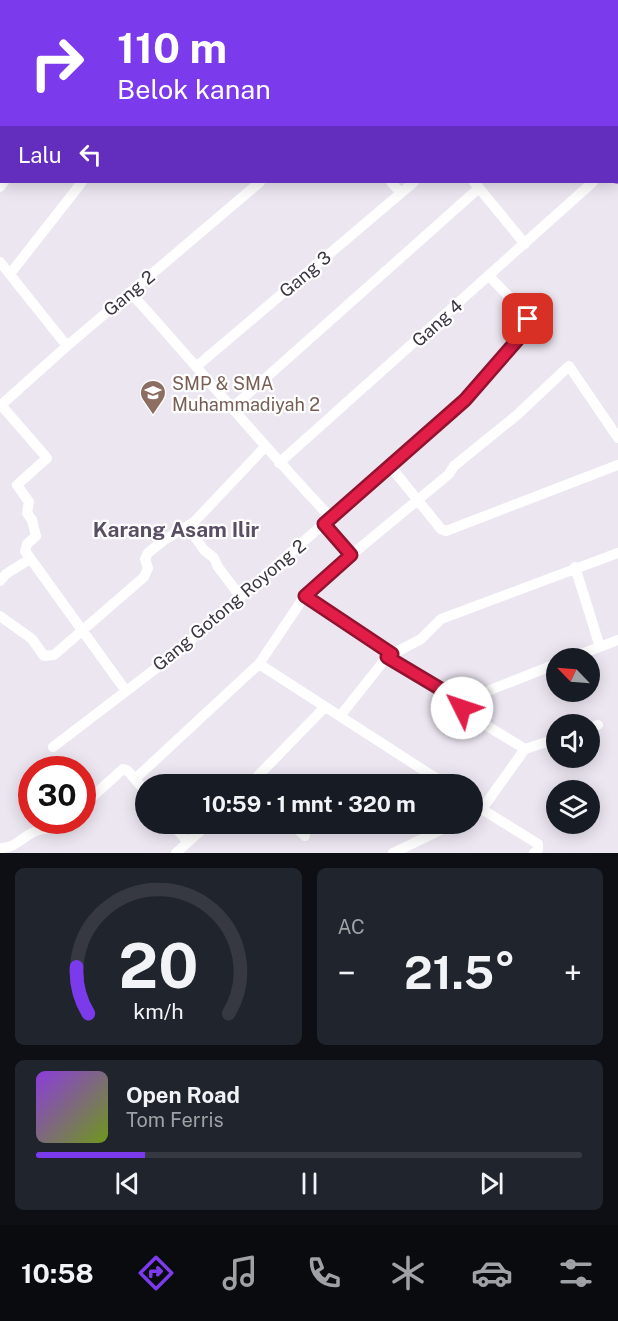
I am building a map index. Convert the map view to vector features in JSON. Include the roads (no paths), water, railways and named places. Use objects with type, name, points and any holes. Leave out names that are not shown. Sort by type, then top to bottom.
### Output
[{"type":"street","points":[[10,274],[81,183]]},
{"type":"street","name":"Gang 2","points":[[1,406],[66,346],[259,183]]},
{"type":"street","points":[[392,183],[400,193]]},
{"type":"street","name":"Gang 3","points":[[197,366],[413,183]]},
{"type":"street","name":"Gang 4","points":[[279,463],[592,183]]},
{"type":"street","points":[[232,408],[477,185],[525,243]]},
{"type":"street","points":[[0,262],[66,346]]},
{"type":"street","name":"Gang Gotong Royong 2","points":[[53,747],[180,649],[465,400],[529,324],[526,314],[489,276]]},
{"type":"street","points":[[130,292],[266,447],[328,521],[351,555]]},
{"type":"street","points":[[140,774],[259,664],[305,596],[449,474],[454,466],[517,416],[569,366],[618,438]]},
{"type":"street","points":[[1,406],[47,458],[17,485],[29,502],[27,513],[36,536],[25,547],[30,560],[126,691]]},
{"type":"street","points":[[0,616],[32,639],[41,653],[48,657],[54,655],[144,577],[148,568],[145,559],[148,553],[164,540],[188,527],[266,447]]},
{"type":"street","points":[[390,466],[441,529],[446,531],[618,465]]},
{"type":"street","points":[[188,527],[204,550],[214,558],[240,596]]},
{"type":"street","points":[[340,716],[389,656],[421,639],[441,620],[575,567],[618,553]]},
{"type":"street","points":[[0,581],[6,574],[30,560]]},
{"type":"street","points":[[575,567],[600,647],[618,640]]},
{"type":"street","points":[[305,596],[389,656],[460,702],[466,713],[525,749]]},
{"type":"street","points":[[259,664],[430,774]]},
{"type":"street","points":[[460,702],[546,668]]},
{"type":"street","points":[[260,774],[325,707]]},
{"type":"street","points":[[483,800],[525,749],[546,742]]},
{"type":"street","points":[[96,793],[123,768],[135,779]]},
{"type":"street","points":[[483,812],[538,844],[538,850],[534,853]]},
{"type":"street","points":[[0,848],[8,848],[33,834]]},
{"type":"street","points":[[181,834],[188,842]]},
{"type":"street","points":[[176,853],[197,834]]},
{"type":"street","points":[[393,853],[432,834]]},
{"type":"place","name":"SMP & SMA Muhammadiyah 2","points":[[153,416]]},
{"type":"district","name":"Karang Asam Ilir","points":[[176,529]]}]
